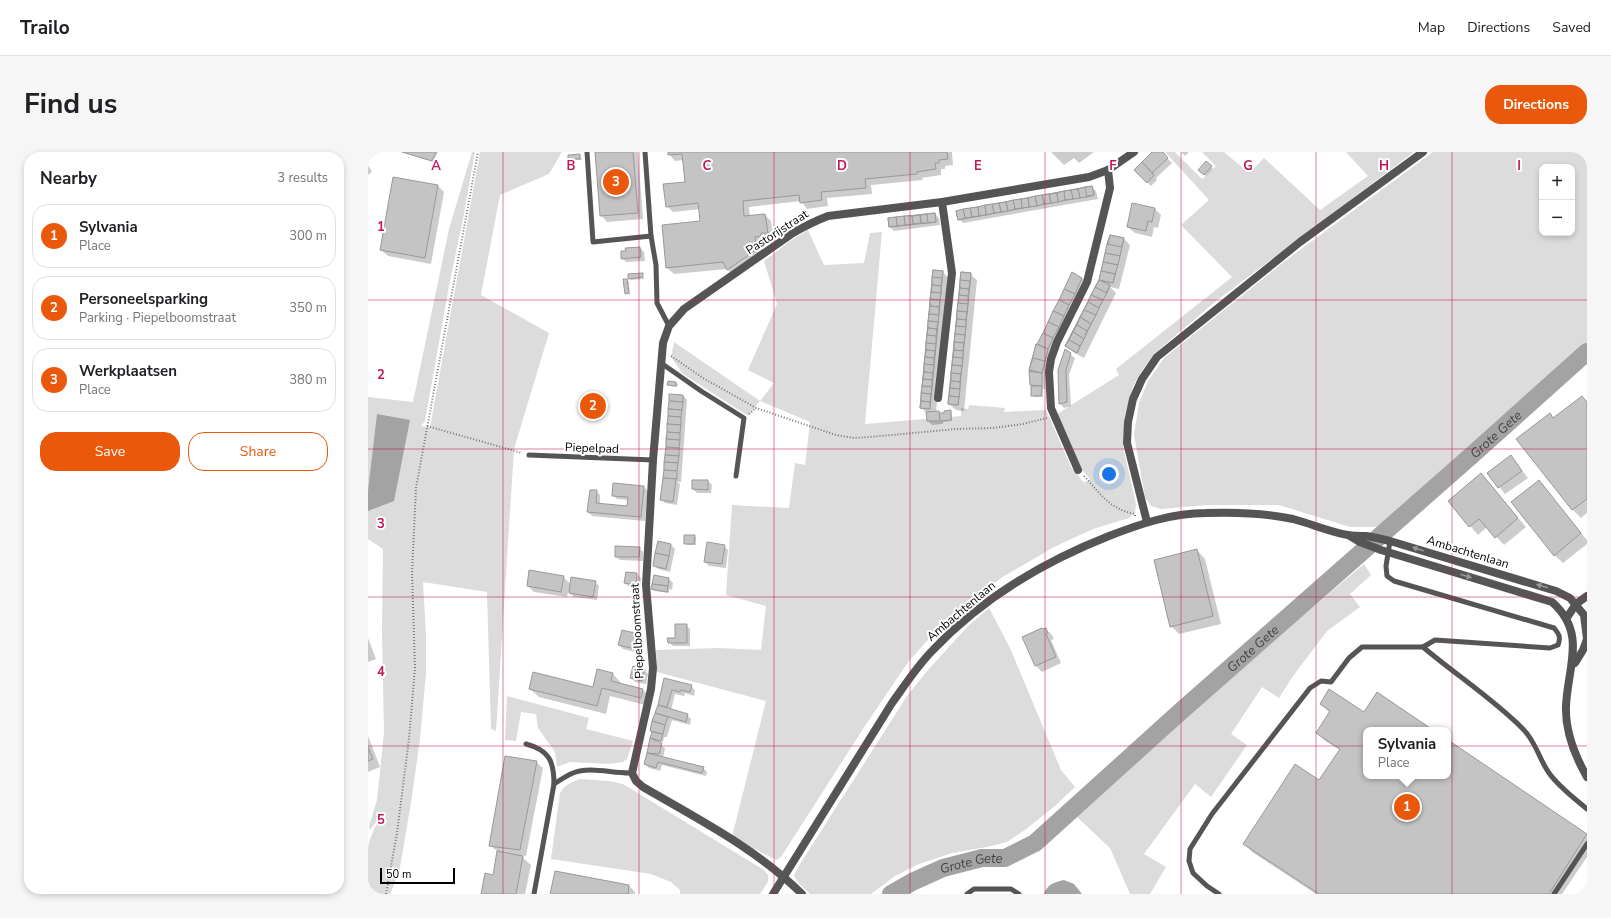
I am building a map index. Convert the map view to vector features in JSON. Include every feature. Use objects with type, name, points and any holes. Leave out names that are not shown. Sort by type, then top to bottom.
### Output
[{"type":"street","name":"Pastorijstraat","points":[[669,326],[684,309],[808,224],[828,216],[942,202],[1089,177],[1108,170],[1134,152]]},
{"type":"street","points":[[1147,522],[1127,443],[1128,422],[1133,399],[1142,379],[1157,357],[1300,242],[1423,152]]},
{"type":"street","points":[[1078,470],[1051,408],[1049,379],[1051,359],[1057,342],[1087,282],[1110,188],[1108,170]]},
{"type":"street","points":[[938,398],[952,273],[942,202]]},
{"type":"street","name":"Piepelboomstraat","points":[[632,773],[651,689],[653,668],[646,585],[653,460],[661,363],[665,333],[669,326]]},
{"type":"street","name":"Ambachtenlaan","points":[[773,894],[892,703],[911,676],[932,651],[960,624],[991,598],[1020,579],[1056,559],[1086,545],[1137,525],[1184,514],[1205,513],[1271,515],[1348,535],[1368,536],[1390,541],[1556,591],[1565,594],[1585,614]]},
{"type":"street","name":"Ambachtenlaan","points":[[1348,535],[1360,542],[1385,551],[1552,602],[1568,616]]},
{"type":"street","points":[[1568,616],[1576,604],[1587,596]]},
{"type":"street","points":[[1568,616],[1585,614],[1587,639],[1583,650],[1575,663]]},
{"type":"street","points":[[1568,616],[1572,621],[1576,635],[1576,649],[1575,663],[1568,690],[1566,717],[1574,751],[1587,777]]},
{"type":"street","points":[[632,773],[636,781],[643,787],[724,834],[784,876],[802,894]]},
{"type":"lane","points":[[587,152],[593,242],[651,236]]},
{"type":"lane","points":[[645,152],[651,236],[656,265],[657,303],[669,326]]},
{"type":"lane","points":[[661,363],[701,391],[744,418],[736,476]]},
{"type":"lane","name":"Piepelpad","points":[[529,455],[653,460]]},
{"type":"lane","points":[[1219,894],[1207,886],[1193,873],[1189,861],[1190,849],[1212,814],[1310,688],[1321,681],[1331,682],[1349,658],[1362,647],[1424,647],[1435,640],[1550,648],[1558,645],[1560,640],[1559,634],[1554,628],[1394,581],[1386,576],[1385,551],[1390,541]]},
{"type":"lane","points":[[1424,647],[1483,692],[1524,729],[1533,742],[1548,772],[1560,786],[1587,809]]},
{"type":"lane","points":[[526,744],[536,746],[546,753],[551,761],[554,784],[534,894]]},
{"type":"lane","points":[[554,784],[573,773],[584,770],[620,774],[632,773]]},
{"type":"lane","points":[[1554,894],[1587,844]]},
{"type":"lane","points":[[967,894],[974,889],[1011,889],[1019,894]]},
{"type":"path","points":[[386,894],[397,833],[416,668],[412,573],[416,488],[478,152]]},
{"type":"path","points":[[662,352],[703,378],[756,408],[836,435],[854,438],[870,438],[948,430],[993,428],[1044,420],[1054,415]]},
{"type":"path","points":[[427,426],[529,455]]},
{"type":"path","points":[[1078,470],[1111,506],[1122,512],[1134,514],[1137,525]]},
{"type":"shaded area","points":[[472,152],[475,152],[463,219],[449,286],[425,421],[421,426],[430,427],[480,152],[562,152],[549,174],[500,195],[481,295],[549,333],[514,449],[496,731],[491,729],[487,592],[423,582],[426,634],[426,673],[420,739],[399,873],[390,894],[368,894],[368,849],[371,836],[380,816],[370,830],[369,826],[377,800],[384,732],[382,630],[383,549],[368,539],[368,397],[413,402],[449,229]]},
{"type":"shaded area","points":[[1165,152],[1175,152],[1202,179],[1216,166],[1202,152],[1224,152],[1243,168],[1247,163],[1253,169],[1264,158],[1320,210],[1368,176],[1346,152],[1414,152],[1216,301],[1155,353],[1133,386],[1125,415],[1123,447],[1136,504],[1135,513],[1129,518],[1093,529],[1054,547],[1001,578],[937,630],[908,662],[781,857],[776,860],[732,837],[766,701],[657,672],[656,650],[719,648],[761,650],[766,606],[726,595],[732,505],[789,508],[795,463],[805,465],[810,422],[760,401],[774,383],[748,370],[777,304],[764,261],[790,241],[808,230],[824,265],[864,263],[870,233],[882,232],[865,424],[961,416],[961,408],[968,409],[969,405],[1005,408],[1004,412],[1046,410],[1071,467],[1084,483],[1090,479],[1081,469],[1057,414],[1119,375],[1116,369],[1232,277],[1181,225],[1209,200]]},
{"type":"shaded area","points":[[1433,152],[1587,152],[1587,352],[1389,527],[1350,527],[1279,505],[1207,505],[1161,509],[1151,506],[1145,497],[1134,435],[1139,403],[1148,381],[1164,358],[1285,261]]},
{"type":"shaded area","points":[[674,342],[760,401],[748,416],[683,374],[671,357]]},
{"type":"shaded area","points":[[377,414],[410,420],[394,501],[368,511],[368,491]]},
{"type":"shaded area","points":[[1364,564],[1371,575],[1350,594],[1360,607],[1327,631],[1293,676],[1279,698],[1262,687],[1231,734],[1247,745],[1211,797],[1195,784],[1144,854],[1166,867],[1150,894],[1130,894],[1110,848],[1077,817],[1270,643]]},
{"type":"shaded area","points":[[989,608],[1010,648],[1061,770],[1075,787],[1056,805],[1025,830],[1007,842],[952,853],[919,864],[895,876],[871,894],[810,894],[796,880],[794,875],[800,864],[907,696],[928,670],[968,626]]},
{"type":"shaded area","points":[[507,696],[589,718],[586,729],[633,741],[627,759],[623,762],[609,764],[570,762],[557,767],[555,752],[538,728],[536,714],[521,712],[516,741],[505,740]]},
{"type":"shaded area","points":[[580,779],[609,781],[623,784],[764,870],[768,875],[768,882],[760,894],[680,894],[680,890],[671,882],[651,874],[551,859],[560,793],[568,784]]},
{"type":"shaded area","points":[[1064,880],[1074,884],[1082,894],[1044,894],[1049,886]]},
{"type":"building","points":[[402,152],[436,152],[432,161]]},
{"type":"building","points":[[595,152],[633,152],[638,213],[600,216]]},
{"type":"building","points":[[668,152],[947,152],[948,159],[939,160],[939,163],[935,163],[936,169],[917,172],[917,174],[865,179],[866,188],[821,192],[822,200],[800,203],[799,195],[743,201],[744,216],[765,214],[768,233],[761,233],[761,236],[755,237],[757,249],[727,270],[723,262],[666,268],[662,225],[700,221],[698,203],[666,207],[663,184],[685,182],[682,154],[668,155]]},
{"type":"building","points":[[1152,152],[1163,152],[1168,158],[1152,173],[1142,162]]},
{"type":"building","points":[[580,154],[580,159],[568,159],[568,155]]},
{"type":"building","points":[[1206,161],[1212,166],[1204,175],[1198,170]]},
{"type":"building","points":[[1142,162],[1154,175],[1147,183],[1134,170]]},
{"type":"building","points":[[393,177],[438,185],[425,258],[380,250]]},
{"type":"building","points":[[1092,186],[1094,195],[1087,197],[1085,187]]},
{"type":"building","points":[[1092,186],[1094,195],[958,220],[956,211]]},
{"type":"building","points":[[1085,187],[1087,197],[1080,198],[1078,189]]},
{"type":"building","points":[[1078,189],[1080,198],[1073,199],[1071,190]]},
{"type":"building","points":[[1071,190],[1073,199],[1065,200],[1064,191]]},
{"type":"building","points":[[1064,191],[1065,200],[1058,202],[1057,193]]},
{"type":"building","points":[[1057,193],[1058,202],[1051,203],[1049,194]]},
{"type":"building","points":[[1049,194],[1051,203],[1044,204],[1042,195]]},
{"type":"building","points":[[1042,195],[1044,204],[1037,206],[1035,196]]},
{"type":"building","points":[[1035,196],[1037,206],[1029,207],[1028,198]]},
{"type":"building","points":[[1028,198],[1029,207],[1022,208],[1021,199]]},
{"type":"building","points":[[1021,199],[1022,208],[1015,209],[1013,200]]},
{"type":"building","points":[[1013,200],[1015,209],[1008,211],[1006,202]]},
{"type":"building","points":[[1006,202],[1008,211],[1001,212],[999,203]]},
{"type":"building","points":[[999,203],[1001,212],[994,213],[992,204]]},
{"type":"building","points":[[1132,203],[1155,208],[1152,222],[1148,221],[1146,231],[1127,227]]},
{"type":"building","points":[[992,204],[994,213],[986,215],[985,205]]},
{"type":"building","points":[[985,205],[986,215],[979,216],[978,207]]},
{"type":"building","points":[[978,207],[979,216],[972,217],[970,208]]},
{"type":"building","points":[[970,208],[972,217],[965,218],[963,209]]},
{"type":"building","points":[[963,209],[965,218],[958,220],[956,211]]},
{"type":"building","points":[[935,213],[936,222],[928,223],[927,214]]},
{"type":"building","points":[[935,213],[936,222],[889,227],[888,218]]},
{"type":"building","points":[[927,214],[928,223],[921,223],[920,215]]},
{"type":"building","points":[[920,215],[921,223],[913,224],[912,216]]},
{"type":"building","points":[[904,216],[912,216],[913,224],[905,225]]},
{"type":"building","points":[[904,216],[905,225],[897,226],[896,217]]},
{"type":"building","points":[[896,217],[897,226],[889,227],[888,218]]},
{"type":"building","points":[[1110,235],[1124,238],[1122,247],[1107,244]]},
{"type":"building","points":[[1110,235],[1124,238],[1113,283],[1099,280]]},
{"type":"building","points":[[1107,244],[1122,247],[1120,256],[1105,253]]},
{"type":"building","points":[[640,247],[641,257],[621,259],[621,251],[626,251],[625,248]]},
{"type":"building","points":[[1105,253],[1120,256],[1118,265],[1103,262]]},
{"type":"building","points":[[1103,262],[1118,265],[1115,274],[1101,271]]},
{"type":"building","points":[[933,270],[943,271],[942,278],[932,277]]},
{"type":"building","points":[[933,270],[943,271],[930,409],[920,408]]},
{"type":"building","points":[[1101,271],[1115,274],[1113,283],[1099,280]]},
{"type":"building","points":[[961,272],[971,273],[970,281],[960,280]]},
{"type":"building","points":[[961,272],[971,273],[958,405],[948,404]]},
{"type":"building","points":[[1072,272],[1082,278],[1075,294],[1064,289]]},
{"type":"building","points":[[643,273],[643,277],[628,279],[628,274]]},
{"type":"building","points":[[932,277],[942,278],[941,286],[932,285]]},
{"type":"building","points":[[623,279],[627,279],[629,293],[625,294]]},
{"type":"building","points":[[960,280],[970,281],[969,289],[960,288]]},
{"type":"building","points":[[1099,280],[1110,285],[1107,293],[1095,287]]},
{"type":"building","points":[[1099,280],[1110,285],[1077,353],[1065,346]]},
{"type":"building","points":[[932,285],[941,286],[941,293],[931,292]]},
{"type":"building","points":[[1095,287],[1107,293],[1103,300],[1091,295]]},
{"type":"building","points":[[960,288],[969,289],[968,296],[959,295]]},
{"type":"building","points":[[1064,289],[1075,294],[1069,305],[1059,300]]},
{"type":"building","points":[[931,292],[941,293],[940,300],[930,299]]},
{"type":"building","points":[[959,295],[968,296],[968,304],[958,303]]},
{"type":"building","points":[[1091,295],[1103,300],[1099,308],[1088,302]]},
{"type":"building","points":[[930,299],[940,300],[939,307],[930,306]]},
{"type":"building","points":[[1059,300],[1069,305],[1064,316],[1053,311]]},
{"type":"building","points":[[1088,302],[1099,308],[1096,315],[1084,310]]},
{"type":"building","points":[[958,303],[968,304],[967,312],[957,311]]},
{"type":"building","points":[[930,306],[939,307],[939,315],[929,314]]},
{"type":"building","points":[[1084,310],[1096,315],[1091,324],[1080,317]]},
{"type":"building","points":[[957,311],[967,312],[966,320],[957,319]]},
{"type":"building","points":[[1053,311],[1064,316],[1059,327],[1048,322]]},
{"type":"building","points":[[929,314],[939,315],[938,322],[928,321]]},
{"type":"building","points":[[1080,317],[1091,324],[1087,331],[1077,325]]},
{"type":"building","points":[[957,319],[966,320],[966,327],[956,326]]},
{"type":"building","points":[[928,321],[938,322],[937,329],[928,328]]},
{"type":"building","points":[[1048,322],[1059,327],[1053,338],[1043,333]]},
{"type":"building","points":[[1077,325],[1087,331],[1084,339],[1073,332]]},
{"type":"building","points":[[956,326],[966,327],[965,335],[955,334]]},
{"type":"building","points":[[928,328],[937,329],[936,336],[927,335]]},
{"type":"building","points":[[1073,332],[1084,339],[1080,346],[1069,340]]},
{"type":"building","points":[[1043,333],[1053,338],[1048,349],[1037,344]]},
{"type":"building","points":[[955,334],[965,335],[964,343],[954,342]]},
{"type":"building","points":[[927,335],[936,336],[936,344],[926,343]]},
{"type":"building","points":[[1069,340],[1080,346],[1077,353],[1065,346]]},
{"type":"building","points":[[954,342],[964,343],[963,351],[954,350]]},
{"type":"building","points":[[926,343],[936,344],[935,351],[926,350]]},
{"type":"building","points":[[1036,344],[1048,349],[1045,361],[1033,358]]},
{"type":"building","points":[[1036,344],[1048,349],[1042,373],[1029,370]]},
{"type":"building","points":[[1065,349],[1071,353],[1066,370],[1067,402],[1059,404],[1058,370]]},
{"type":"building","points":[[926,350],[935,351],[934,358],[925,357]]},
{"type":"building","points":[[954,350],[963,351],[963,358],[953,357]]},
{"type":"building","points":[[925,357],[934,358],[934,365],[924,364]]},
{"type":"building","points":[[953,357],[963,358],[962,366],[952,365]]},
{"type":"building","points":[[1033,358],[1045,361],[1042,373],[1029,370]]},
{"type":"building","points":[[924,364],[934,365],[933,373],[924,372]]},
{"type":"building","points":[[952,365],[962,366],[961,374],[951,373]]},
{"type":"building","points":[[1029,371],[1042,373],[1042,386],[1030,385]]},
{"type":"building","points":[[924,372],[933,373],[932,380],[923,379]]},
{"type":"building","points":[[951,373],[961,374],[960,382],[951,381]]},
{"type":"building","points":[[923,379],[932,380],[932,387],[922,386]]},
{"type":"building","points":[[668,381],[676,382],[676,386],[667,385]]},
{"type":"building","points":[[951,381],[960,382],[960,389],[950,388]]},
{"type":"building","points":[[922,386],[932,387],[931,394],[921,393]]},
{"type":"building","points":[[1031,386],[1042,386],[1041,396],[1031,396]]},
{"type":"building","points":[[950,388],[960,389],[959,397],[949,396]]},
{"type":"building","points":[[921,393],[931,394],[930,402],[921,401]]},
{"type":"building","points":[[669,394],[683,395],[683,402],[669,401]]},
{"type":"building","points":[[949,396],[959,397],[958,405],[948,404]]},
{"type":"building","points":[[1582,396],[1587,402],[1587,499],[1572,510],[1516,439],[1550,413],[1553,418]]},
{"type":"building","points":[[669,401],[683,402],[682,410],[668,409]]},
{"type":"building","points":[[921,401],[930,402],[930,409],[920,408]]},
{"type":"building","points":[[668,409],[682,410],[681,417],[668,416]]},
{"type":"building","points":[[951,410],[951,420],[940,421],[939,413],[944,413],[944,411]]},
{"type":"building","points":[[939,411],[940,421],[927,421],[926,412]]},
{"type":"building","points":[[668,416],[681,417],[681,425],[667,424]]},
{"type":"building","points":[[667,424],[681,425],[680,433],[667,432]]},
{"type":"building","points":[[667,432],[680,433],[680,440],[666,439]]},
{"type":"building","points":[[666,439],[680,440],[679,448],[666,447]]},
{"type":"building","points":[[666,447],[679,448],[679,456],[665,455]]},
{"type":"building","points":[[665,455],[679,456],[678,463],[664,462]]},
{"type":"building","points":[[1511,455],[1522,471],[1498,488],[1487,473]]},
{"type":"building","points":[[664,462],[678,463],[677,471],[664,470]]},
{"type":"building","points":[[664,470],[677,471],[677,479],[663,478]]},
{"type":"building","points":[[1481,473],[1518,518],[1495,538],[1479,519],[1469,527],[1448,501]]},
{"type":"building","points":[[663,478],[676,479],[673,502],[660,500]]},
{"type":"building","points":[[692,480],[708,480],[708,490],[692,489]]},
{"type":"building","points":[[1539,480],[1581,533],[1554,556],[1511,502]]},
{"type":"building","points":[[613,483],[644,486],[641,517],[587,512],[590,490],[597,490],[596,503],[627,506],[628,497],[612,496]]},
{"type":"building","points":[[684,535],[695,535],[694,544],[684,544]]},
{"type":"building","points":[[658,541],[671,544],[669,556],[655,553]]},
{"type":"building","points":[[707,542],[725,545],[722,564],[704,562]]},
{"type":"building","points":[[615,546],[640,547],[639,557],[615,557]]},
{"type":"building","points":[[1197,549],[1213,616],[1170,627],[1154,560]]},
{"type":"building","points":[[655,553],[669,556],[666,569],[653,566]]},
{"type":"building","points":[[529,570],[564,576],[561,592],[527,586]]},
{"type":"building","points":[[626,572],[637,573],[636,585],[624,583]]},
{"type":"building","points":[[654,575],[669,578],[668,586],[652,584]]},
{"type":"building","points":[[571,577],[596,581],[593,597],[569,593]]},
{"type":"building","points":[[652,584],[668,586],[667,592],[651,589]]},
{"type":"building","points":[[675,624],[687,624],[687,643],[668,643],[667,638],[675,638]]},
{"type":"building","points":[[1042,628],[1046,628],[1048,633],[1046,634],[1056,657],[1035,666],[1022,637]]},
{"type":"building","points":[[622,630],[639,634],[635,649],[618,645]]},
{"type":"building","points":[[633,666],[645,669],[642,681],[630,678]]},
{"type":"building","points":[[597,669],[613,673],[611,681],[643,689],[641,698],[602,688],[597,706],[529,689],[533,672],[593,687]]},
{"type":"building","points":[[664,678],[692,685],[690,692],[672,690],[667,707],[658,705]]},
{"type":"building","points":[[1329,689],[1364,712],[1377,692],[1429,727],[1363,727],[1363,779],[1451,779],[1451,742],[1587,834],[1549,894],[1319,894],[1243,844],[1295,764],[1319,780],[1340,749],[1316,733],[1330,711],[1320,704]]},
{"type":"building","points":[[658,705],[688,714],[686,722],[655,713]]},
{"type":"building","points":[[655,713],[668,717],[665,725],[652,721]]},
{"type":"building","points":[[652,721],[665,725],[663,734],[650,731]]},
{"type":"building","points":[[652,732],[663,734],[661,741],[650,738]]},
{"type":"building","points":[[650,738],[662,743],[659,754],[647,753]]},
{"type":"building","points":[[368,747],[373,759],[368,761]]},
{"type":"building","points":[[647,753],[704,767],[702,773],[658,762],[656,768],[644,764]]},
{"type":"building","points":[[505,756],[537,761],[520,850],[489,846]]},
{"type":"building","points":[[497,851],[523,856],[516,894],[481,894],[485,873],[493,875]]},
{"type":"building","points":[[555,871],[629,885],[628,894],[550,894]]},
{"type":"waterway","name":"Grote Gete","points":[[891,894],[912,882],[943,868],[982,858],[1005,858],[1035,843],[1180,712],[1587,352]]},
{"type":"place","name":"Werkplaatsen","points":[[616,182]]},
{"type":"place","name":"Personeelsparking","points":[[593,406]]},
{"type":"place","name":"Sylvania","points":[[1407,807]]}]
